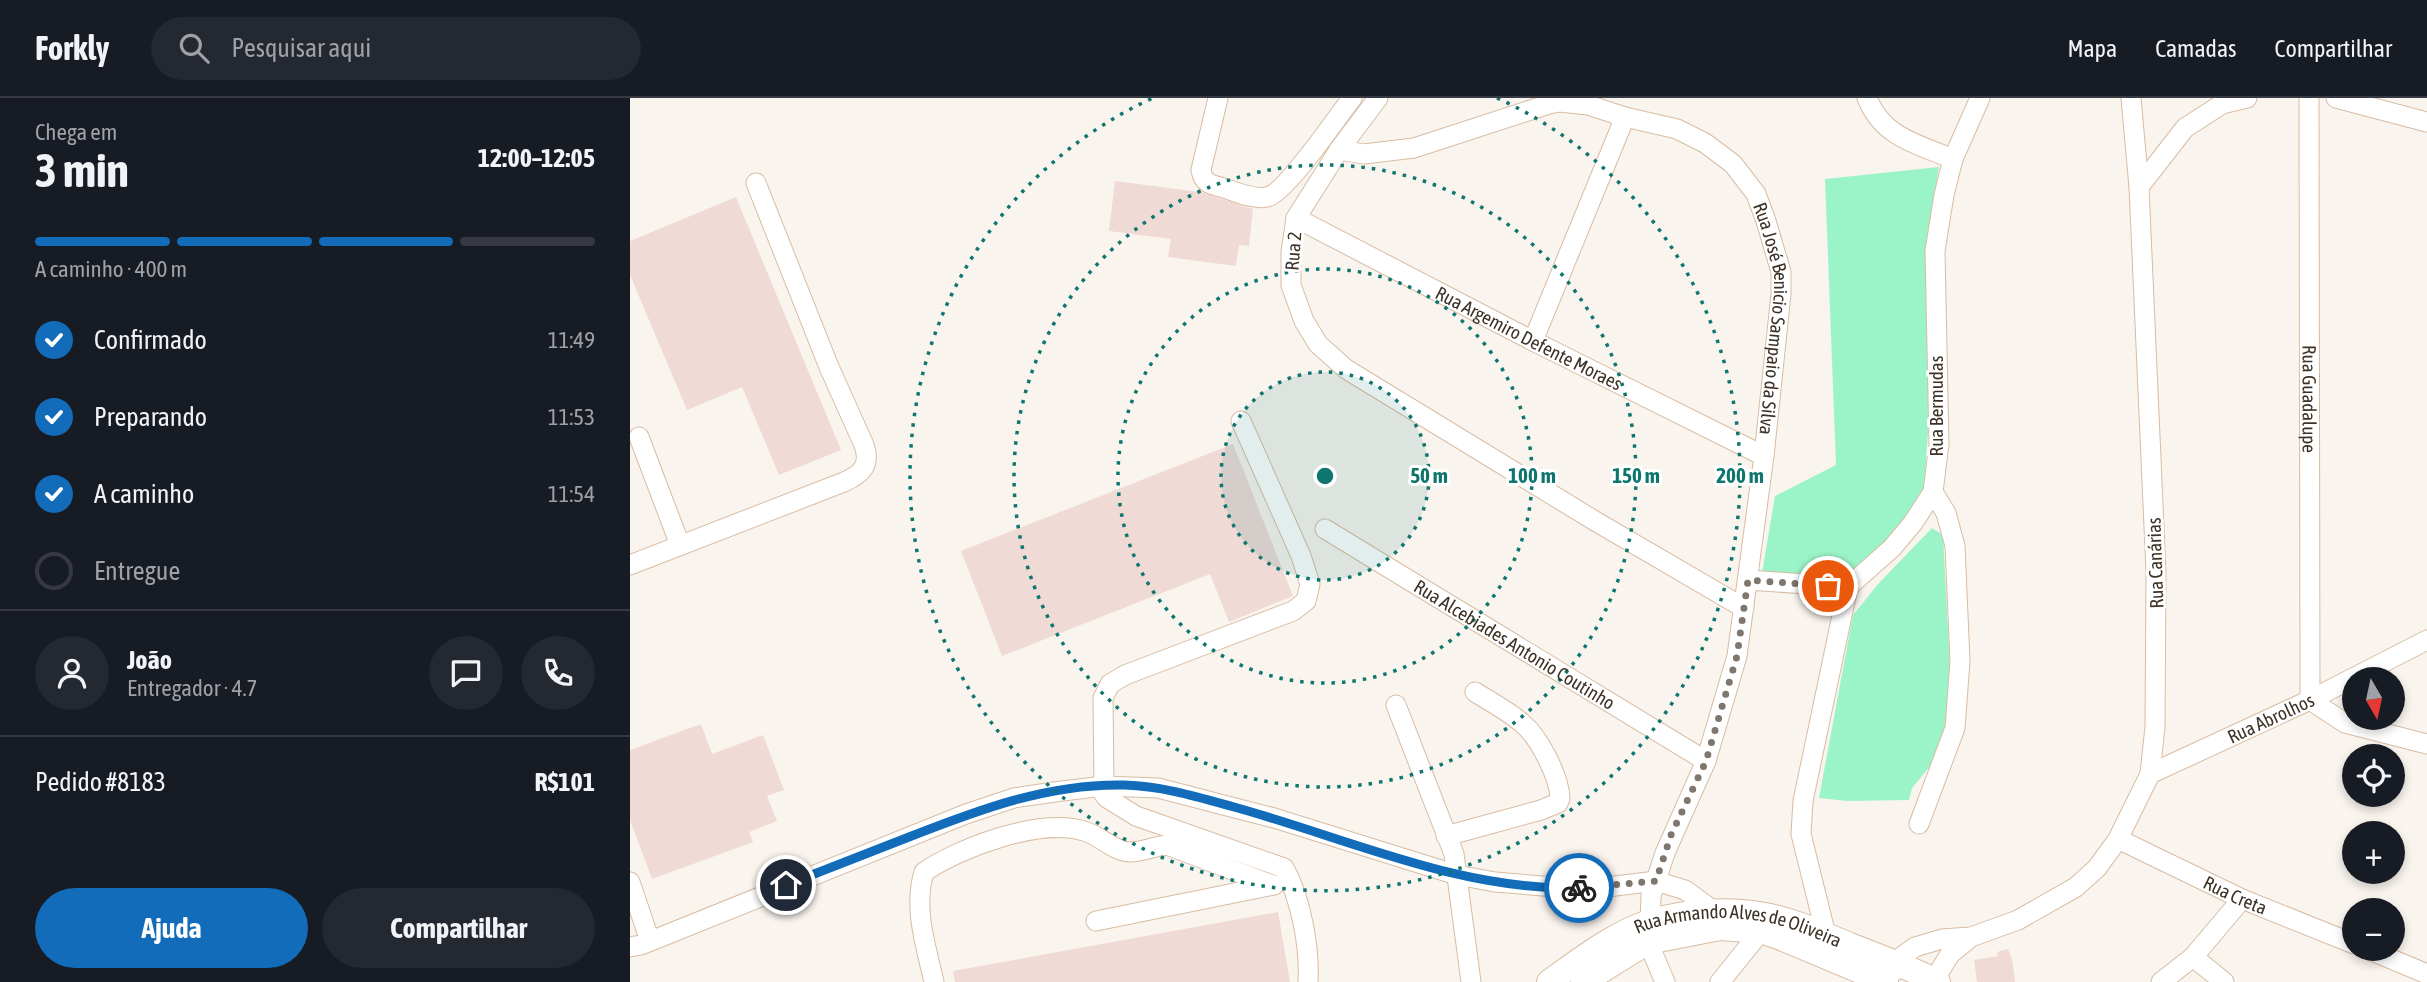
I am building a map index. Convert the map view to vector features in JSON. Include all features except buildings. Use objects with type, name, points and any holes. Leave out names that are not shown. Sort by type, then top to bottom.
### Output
[{"type":"main road","name":"Rua Armando Alves de Oliveira","points":[[1549,982],[1606,943],[1649,932],[1692,913],[1715,912],[1766,915],[1826,935],[1890,975]]},
{"type":"main road","name":"Rua Armando Alves de Oliveira","points":[[1583,982],[1649,932],[1720,928],[1761,931],[1890,975],[1936,981]]},
{"type":"street","points":[[1217,98],[1201,170],[1202,177],[1210,185],[1260,198],[1275,194],[1288,180],[1352,98]]},
{"type":"street","name":"Rua 2","points":[[1378,98],[1339,150],[1296,218],[1291,252],[1292,285],[1304,321],[1318,344],[1346,369],[1561,501],[1744,608]]},
{"type":"street","points":[[1867,98],[1887,129],[1953,159]]},
{"type":"street","name":"Rua Bermudas","points":[[1848,587],[1892,548],[1913,523],[1933,492],[1939,444],[1935,251],[1953,159],[1980,98]]},
{"type":"street","name":"Rua Canárias","points":[[1890,975],[1915,947],[1942,939],[1970,937],[2018,920],[2076,887],[2097,868],[2118,839],[2150,774],[2155,727],[2156,572],[2139,187],[2131,98]]},
{"type":"street","points":[[2139,187],[2185,128],[2222,104],[2247,98]]},
{"type":"street","name":"Rua Guadalupe","points":[[2309,98],[2310,700]]},
{"type":"street","points":[[2336,98],[2427,122]]},
{"type":"street","name":"Rua José Benicio Sampaio da Silva","points":[[1339,150],[1364,154],[1414,148],[1560,102],[1588,105],[1678,129],[1705,143],[1733,164],[1756,194],[1781,272],[1780,315],[1744,608],[1737,656],[1706,761],[1671,835],[1656,881],[1649,906],[1649,932]]},
{"type":"street","points":[[1533,341],[1625,117]]},
{"type":"street","points":[[630,565],[854,478],[865,468],[867,461],[864,445],[829,367],[756,184]]},
{"type":"street","name":"Rua Argemiro Defente Moraes","points":[[1296,218],[1533,341],[1764,456]]},
{"type":"street","points":[[1241,421],[1301,556],[1310,584],[1309,593],[1301,606],[1293,611],[1125,675],[1110,684],[1103,698],[1101,786],[1107,798],[1127,811],[1284,868],[1292,881],[1302,920],[1309,967],[1308,982]]},
{"type":"street","points":[[639,437],[680,545]]},
{"type":"street","points":[[1919,824],[1955,728],[1958,703],[1955,546],[1946,513],[1933,492]]},
{"type":"street","name":"Rua Alcebiades Antonio Coutinho","points":[[1325,529],[1706,761]]},
{"type":"street","points":[[1748,580],[1848,587],[1803,801],[1801,834],[1826,935]]},
{"type":"street","name":"Rua Abrolhos","points":[[2150,774],[2310,700],[2427,640]]},
{"type":"street","points":[[1446,836],[1541,810],[1558,803],[1560,794],[1550,763],[1524,724],[1475,692]]},
{"type":"street","points":[[2310,700],[2345,723],[2427,744]]},
{"type":"street","points":[[1396,705],[1454,853],[1471,982]]},
{"type":"street","points":[[630,882],[638,947],[966,814],[1014,798],[1101,786],[1158,788],[1192,796],[1274,818],[1457,875],[1495,882],[1599,888],[1656,881],[1685,890],[1715,912]]},
{"type":"street","points":[[934,982],[922,927],[920,884],[924,872],[978,845],[1034,828],[1086,832],[1130,852],[1167,845],[1272,886]]},
{"type":"street","name":"Rua Creta","points":[[2118,839],[2242,899],[2342,939]]},
{"type":"street","points":[[1096,921],[1292,881]]},
{"type":"street","points":[[2161,982],[2193,957],[2242,899]]},
{"type":"street","points":[[1720,982],[1761,931]]},
{"type":"street","points":[[1649,932],[1665,982]]},
{"type":"street","name":"Rua Canárias","points":[[1936,981],[1950,954],[1970,937]]},
{"type":"street","points":[[2193,957],[2224,982]]},
{"type":"street","points":[[2396,961],[2427,974]]},
{"type":"green space","points":[[1939,167],[1928,235],[1928,432],[1924,489],[1899,528],[1877,553],[1847,576],[1762,573],[1775,496],[1836,465],[1825,179]]},
{"type":"green space","points":[[1932,528],[1943,535],[1950,670],[1949,724],[1936,759],[1912,788],[1909,800],[1847,801],[1819,798],[1853,615],[1879,583]]},
{"type":"way so far","points":[[1579,888],[1656,881],[1671,835],[1706,761],[1737,656],[1748,580],[1828,586]]},
{"type":"route","points":[[786,885],[966,814],[1014,798],[1098,786],[1125,785],[1158,788],[1274,818],[1457,875],[1495,882],[1579,888]]}]
